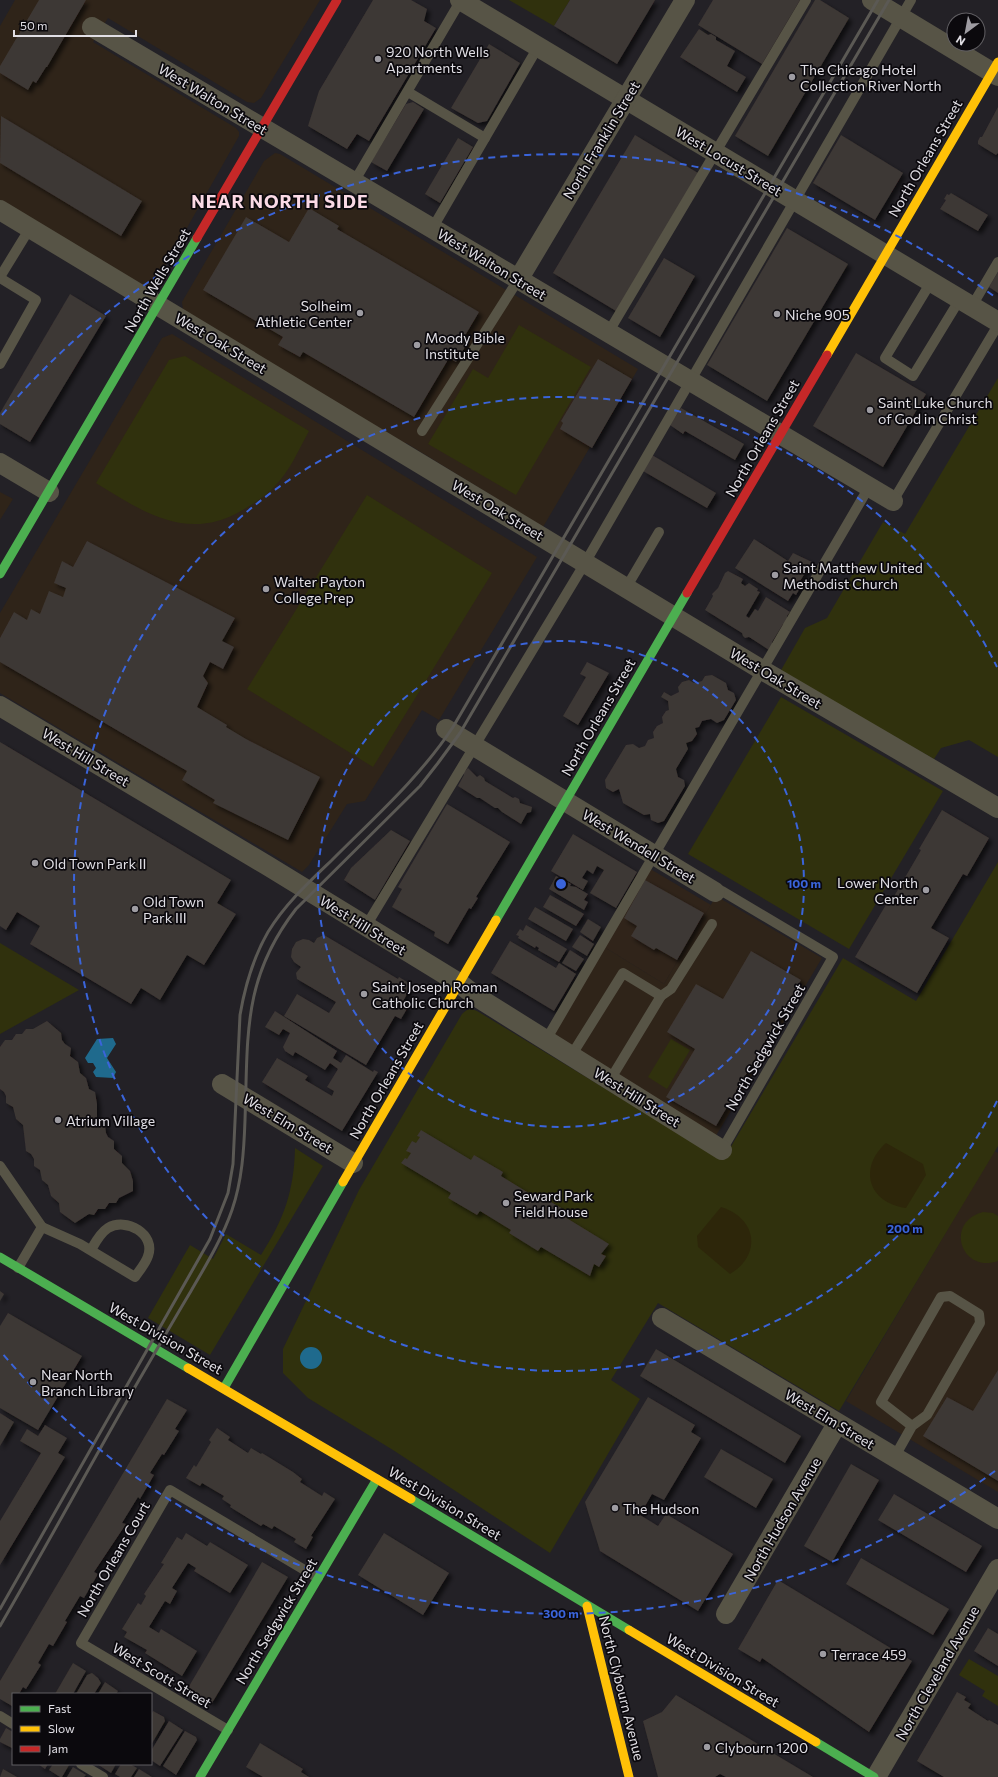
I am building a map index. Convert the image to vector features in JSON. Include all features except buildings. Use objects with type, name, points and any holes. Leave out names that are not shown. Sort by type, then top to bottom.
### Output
[{"type":"street","name":"North Wells Street","points":[[0,574],[337,0]]},
{"type":"street","name":"West Locust Street","points":[[460,0],[998,322]]},
{"type":"street","points":[[872,0],[996,70]]},
{"type":"street","name":"North Franklin Street","points":[[518,280],[626,99],[680,2]]},
{"type":"street","name":"West Walton Street","points":[[92,27],[893,501]]},
{"type":"street","name":"North Orleans Street","points":[[224,1388],[353,1163],[885,254],[996,70]]},
{"type":"street","name":"West Oak Street","points":[[0,210],[762,670],[998,808]]},
{"type":"street","points":[[0,463],[49,492]]},
{"type":"street","name":"West Hill Street","points":[[0,706],[268,866],[459,983],[477,997],[722,1150]]},
{"type":"street","name":"West Wendell Street","points":[[446,729],[653,856],[715,892]]},
{"type":"street","name":"West Elm Street","points":[[222,1084],[353,1163]]},
{"type":"street","name":"West Division Street","points":[[0,1257],[377,1479],[866,1775]]},
{"type":"street","name":"West Elm Street","points":[[662,1318],[998,1519]]},
{"type":"street","name":"North Hudson Avenue","points":[[726,1614],[838,1424]]},
{"type":"street","name":"North Sedgwick Street","points":[[200,1777],[377,1479]]},
{"type":"street","name":"North Cleveland Avenue","points":[[866,1775],[998,1569]]},
{"type":"street","name":"North Clybourn Avenue","points":[[587,1606],[629,1777]]},
{"type":"lane","points":[[354,182],[408,92],[460,0]]},
{"type":"lane","points":[[608,333],[806,0]]},
{"type":"lane","points":[[366,926],[585,563],[911,0]]},
{"type":"lane","points":[[432,228],[538,47]]},
{"type":"lane","points":[[408,92],[485,138]]},
{"type":"lane","points":[[0,364],[36,300],[0,278],[30,228]]},
{"type":"lane","points":[[931,282],[885,358],[913,376],[966,302],[998,262]]},
{"type":"lane","points":[[422,431],[518,280]]},
{"type":"lane","points":[[893,501],[998,325]]},
{"type":"lane","points":[[546,1040],[869,487]]},
{"type":"lane","points":[[626,588],[659,532]]},
{"type":"lane","name":"West Wendell Street","points":[[715,892],[722,890],[833,957]]},
{"type":"lane","points":[[610,1080],[661,996],[671,989],[712,924]]},
{"type":"lane","name":"North Sedgwick Street","points":[[722,1150],[833,957]]},
{"type":"lane","points":[[571,1056],[623,973],[661,996]]},
{"type":"lane","points":[[0,1166],[42,1227],[91,1250],[135,1277],[148,1256],[149,1246],[145,1236],[128,1224],[116,1225],[106,1229],[91,1250]]},
{"type":"lane","points":[[18,1268],[42,1227]]},
{"type":"lane","points":[[894,1458],[912,1426],[926,1415],[980,1323],[979,1314],[950,1296],[941,1297],[881,1402],[912,1426]]},
{"type":"lane","name":"North Orleans Court","points":[[81,1643],[170,1490],[318,1578]]},
{"type":"lane","name":"West Scott Street","points":[[81,1643],[228,1730]]},
{"type":"lane","points":[[0,1716],[12,1723]]},
{"type":"lane","points":[[83,1765],[103,1777]]},
{"type":"shaded area","points":[[15,0],[320,0],[261,98],[254,103],[247,102],[108,18],[93,42],[236,128],[239,132],[239,136],[158,279],[150,286],[142,286],[0,200],[0,26]]},
{"type":"shaded area","points":[[509,0],[570,0],[554,26]]},
{"type":"shaded area","name":"Moody Bible Institute","points":[[275,153],[280,154],[638,369],[592,448],[590,447],[543,527],[406,443],[404,444],[183,310],[182,302],[264,161]]},
{"type":"shaded area","points":[[519,325],[591,367],[516,495],[428,444],[473,369],[488,378]]},
{"type":"shaded area","name":"Walter Payton College Prep","points":[[172,334],[537,557],[439,720],[422,710],[365,801],[347,804],[309,865],[302,872],[0,693],[0,613],[162,338]]},
{"type":"shaded area","points":[[185,356],[309,431],[285,474],[268,493],[241,511],[221,520],[202,524],[166,520],[148,513],[96,483],[169,360]]},
{"type":"shaded area","points":[[998,378],[998,757],[969,740],[941,748],[934,759],[780,672],[805,628],[827,618],[883,522],[905,534]]},
{"type":"shaded area","points":[[0,492],[13,499],[0,520]]},
{"type":"shaded area","points":[[367,495],[492,573],[373,767],[247,689]]},
{"type":"shaded area","points":[[781,697],[943,791],[849,949],[688,854]]},
{"type":"shaded area","points":[[998,862],[998,1146],[839,1411],[658,1303],[611,1380],[640,1399],[550,1553],[393,1450],[308,1398],[283,1373],[283,1349],[359,1190],[465,1011],[470,1009],[477,1011],[723,1160],[843,958],[916,1001]]},
{"type":"shaded area","points":[[647,867],[711,905],[664,984],[601,945]]},
{"type":"shaded area","points":[[716,896],[822,958],[714,1139],[549,1034],[601,945],[664,984]]},
{"type":"shaded area","points":[[0,943],[79,990],[0,1034]]},
{"type":"shaded area","points":[[671,1039],[690,1050],[667,1089],[648,1077]]},
{"type":"shaded area","points":[[295,1148],[323,1166],[210,1355],[148,1318],[190,1245],[213,1259],[226,1234],[261,1255],[282,1217],[290,1191]]},
{"type":"shaded area","points":[[994,1151],[998,1153],[998,1492],[846,1401]]},
{"type":"shaded area","points":[[983,1212],[993,1213],[998,1216],[998,1261],[985,1263],[975,1260],[967,1254],[962,1245],[961,1235],[964,1226],[971,1218]]},
{"type":"shaded area","points":[[969,1659],[998,1676],[998,1706],[982,1696],[985,1691],[959,1675]]},
{"type":"sand","points":[[886,1143],[923,1164],[926,1175],[906,1208],[893,1205],[883,1199],[876,1192],[871,1183],[870,1173],[872,1163],[877,1153]]},
{"type":"sand","points":[[721,1207],[733,1212],[742,1219],[748,1228],[751,1238],[751,1247],[747,1257],[740,1266],[730,1274],[698,1247],[697,1236]]},
{"type":"water","points":[[113,1038],[116,1044],[107,1058],[116,1072],[113,1078],[96,1077],[93,1072],[96,1068],[93,1063],[88,1063],[85,1058],[97,1039]]},
{"type":"water","points":[[311,1347],[319,1350],[322,1358],[319,1366],[311,1369],[303,1366],[300,1358],[303,1350]]},
{"type":"railway","points":[[0,1609],[210,1239],[228,1193],[233,1164],[240,1015],[242,1004],[254,962],[268,932],[282,912],[298,894],[412,780],[453,727],[878,0]]},
{"type":"railway","points":[[0,1626],[139,1380],[208,1262],[228,1221],[238,1188],[242,1165],[245,1131],[248,1035],[251,1009],[257,984],[266,959],[278,934],[296,909],[420,786],[460,733],[889,0]]},
{"type":"traffic: fast","points":[[0,574],[197,238]]},
{"type":"traffic: fast","points":[[496,920],[687,593]]},
{"type":"traffic: fast","points":[[224,1388],[343,1182]]},
{"type":"traffic: fast","points":[[0,1257],[188,1368]]},
{"type":"traffic: fast","points":[[200,1777],[377,1479]]},
{"type":"traffic: fast","points":[[411,1499],[629,1630]]},
{"type":"traffic: fast","points":[[816,1742],[874,1777]]},
{"type":"traffic: slow","points":[[827,355],[998,62]]},
{"type":"traffic: slow","points":[[343,1182],[496,920]]},
{"type":"traffic: slow","points":[[188,1368],[411,1499]]},
{"type":"traffic: slow","points":[[587,1606],[629,1777]]},
{"type":"traffic: slow","points":[[629,1630],[816,1742]]},
{"type":"traffic: jam","points":[[197,238],[337,0]]},
{"type":"traffic: jam","points":[[687,593],[827,355]]},
{"type":"place","name":"920 North Wells Apartments","points":[[378,59]]},
{"type":"place","name":"The Chicago Hotel Collection River North","points":[[792,77]]},
{"type":"place","name":"Solheim Athletic Center","points":[[360,313]]},
{"type":"place","name":"Niche 905","points":[[777,314]]},
{"type":"place","name":"Moody Bible Institute","points":[[417,345]]},
{"type":"place","name":"Saint Luke Church of God in Christ","points":[[870,410]]},
{"type":"place","name":"Saint Matthew United Methodist Church","points":[[775,575]]},
{"type":"place","name":"Walter Payton College Prep","points":[[266,589]]},
{"type":"place","name":"Old Town Park II","points":[[35,863]]},
{"type":"place","name":"Lower North Center","points":[[926,890]]},
{"type":"place","name":"Old Town Park III","points":[[135,909]]},
{"type":"place","name":"Saint Joseph Roman Catholic Church","points":[[364,994]]},
{"type":"place","name":"Atrium Village","points":[[58,1120]]},
{"type":"place","name":"Seward Park Field House","points":[[506,1203]]},
{"type":"place","name":"Near North Branch Library","points":[[33,1382]]},
{"type":"place","name":"The Hudson","points":[[615,1508]]},
{"type":"place","name":"Terrace 459","points":[[823,1654]]},
{"type":"place","name":"Clybourn 1200","points":[[707,1747]]},
{"type":"district","name":"NEAR NORTH SIDE","points":[[280,201]]}]
